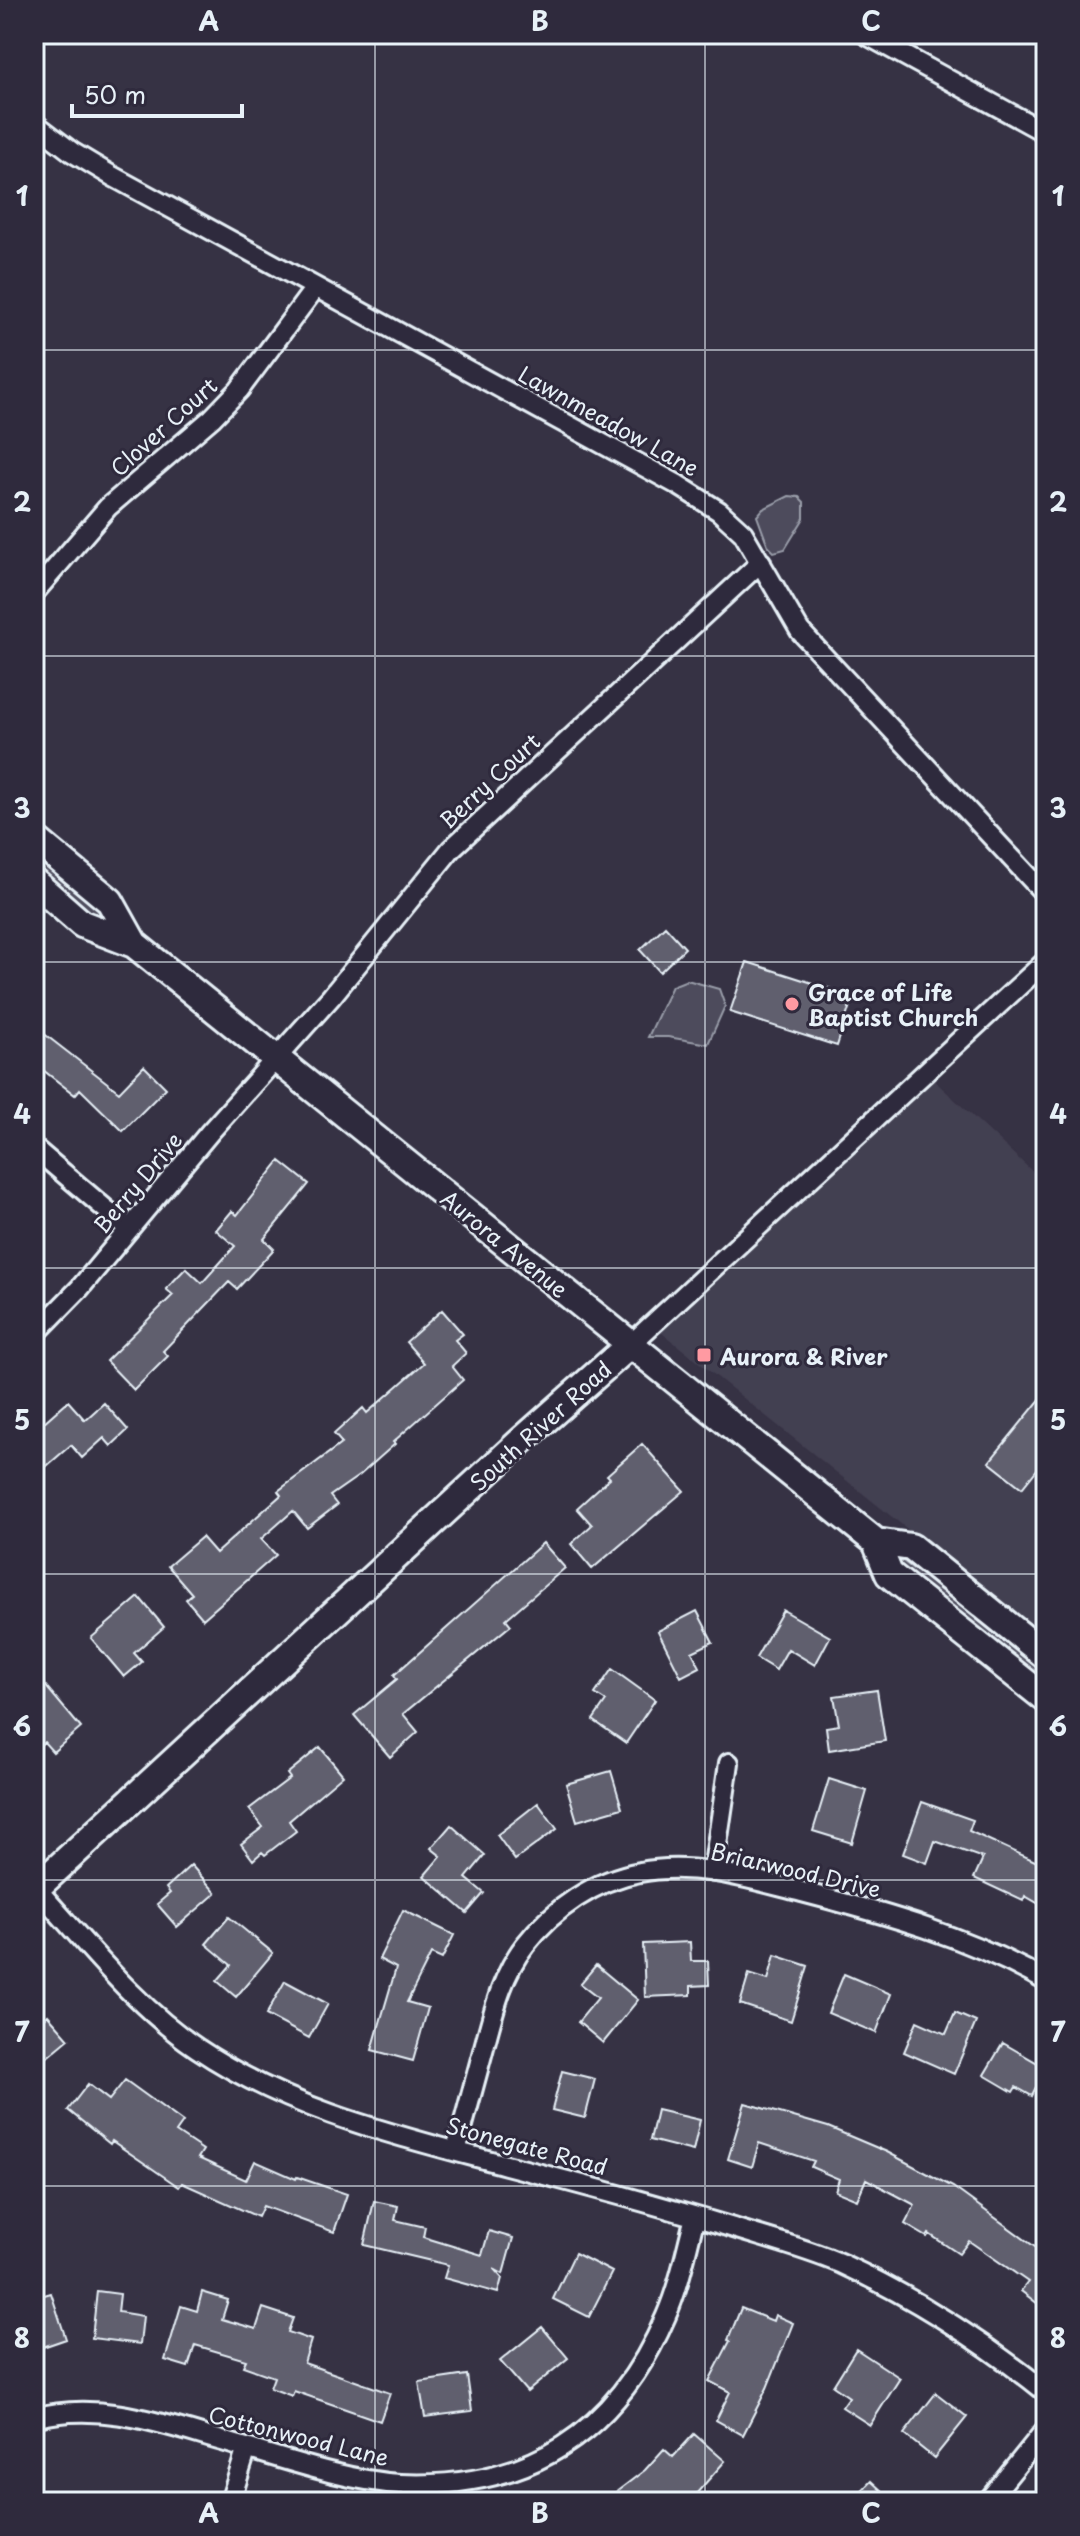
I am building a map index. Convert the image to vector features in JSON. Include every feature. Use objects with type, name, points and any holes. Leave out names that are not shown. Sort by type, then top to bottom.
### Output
[{"type":"main road","name":"Aurora Avenue","points":[[34,838],[110,901],[134,944]]},
{"type":"main road","name":"Aurora Avenue","points":[[34,882],[82,924],[134,944],[631,1344],[876,1542],[889,1574],[1046,1699]]},
{"type":"main road","name":"South River Road","points":[[35,1888],[631,1344]]},
{"type":"main road","name":"Aurora Avenue","points":[[876,1542],[911,1547],[1046,1656]]},
{"type":"street","points":[[865,34],[1046,133]]},
{"type":"street","name":"Lawnmeadow Lane","points":[[34,123],[72,152],[112,176],[689,491],[719,511],[743,533],[800,631],[1046,895]]},
{"type":"street","name":"Clover Court","points":[[34,593],[108,507],[212,418],[239,390],[315,288]]},
{"type":"street","name":"Berry Court","points":[[276,1059],[331,997],[451,849],[761,562]]},
{"type":"street","name":"South River Road","points":[[631,1344],[1046,961]]},
{"type":"street","name":"Berry Drive","points":[[34,1335],[80,1288],[276,1059]]},
{"type":"street","points":[[34,1148],[129,1229]]},
{"type":"street","points":[[713,1872],[729,1763]]},
{"type":"street","name":"Briarwood Drive","points":[[456,2151],[495,2005],[506,1976],[525,1944],[546,1921],[576,1898],[607,1881],[641,1871],[674,1869],[713,1872],[896,1916],[963,1940],[1046,1981]]},
{"type":"street","name":"Stonegate Road","points":[[35,1888],[139,1999],[198,2049],[274,2092],[317,2110],[806,2250],[894,2290],[955,2324],[1046,2392]]},
{"type":"street","name":"Cottonwood Lane","points":[[34,2418],[56,2412],[111,2412],[337,2473],[398,2484],[470,2481],[504,2473],[544,2458],[568,2444],[603,2416],[625,2390],[647,2357],[667,2314],[695,2217]]},
{"type":"street","points":[[987,2502],[1046,2429]]},
{"type":"street","points":[[230,2502],[247,2448]]},
{"type":"shaded area","points":[[789,496],[799,497],[804,502],[804,518],[785,549],[774,552],[768,546],[757,516],[763,509]]},
{"type":"shaded area","points":[[34,854],[122,929],[94,915],[34,864]]},
{"type":"shaded area","points":[[687,980],[719,989],[725,1006],[708,1044],[648,1037],[672,986]]},
{"type":"shaded area","points":[[925,1072],[1046,1184],[1046,1640],[652,1325]]},
{"type":"shaded area","points":[[901,1560],[1046,1673],[1046,1683],[898,1563]]},
{"type":"building","points":[[665,926],[685,948],[660,972],[640,950]]},
{"type":"building","name":"Grace of Life Baptist Church","points":[[747,962],[853,996],[837,1046],[730,1012]]},
{"type":"building","points":[[34,1026],[119,1092],[144,1066],[166,1088],[123,1131],[80,1089],[75,1095],[34,1063]]},
{"type":"building","points":[[280,1161],[309,1184],[264,1239],[274,1249],[237,1289],[229,1282],[163,1351],[168,1356],[134,1390],[106,1361],[173,1295],[166,1289],[186,1268],[202,1283],[235,1246],[216,1230],[232,1211],[237,1215]]},
{"type":"building","points":[[442,1310],[463,1334],[455,1340],[466,1353],[452,1366],[463,1380],[360,1475],[330,1496],[337,1505],[307,1528],[293,1511],[261,1539],[276,1555],[203,1619],[186,1599],[192,1594],[168,1566],[202,1537],[216,1553],[281,1495],[278,1491],[342,1443],[334,1434],[363,1408],[367,1413],[424,1363],[406,1342]]},
{"type":"building","points":[[1046,1392],[1046,1458],[1022,1488],[989,1462]]},
{"type":"building","points":[[68,1401],[85,1420],[104,1403],[128,1430],[111,1446],[104,1438],[82,1458],[71,1445],[34,1477],[34,1431]]},
{"type":"building","points":[[642,1444],[684,1491],[592,1569],[571,1544],[592,1525],[577,1508],[610,1478],[607,1475]]},
{"type":"building","points":[[543,1543],[565,1568],[506,1619],[511,1625],[403,1714],[418,1732],[390,1757],[354,1715],[397,1679],[394,1675]]},
{"type":"building","points":[[139,1597],[164,1627],[134,1653],[142,1662],[124,1677],[91,1638]]},
{"type":"building","points":[[783,1610],[830,1637],[815,1665],[788,1649],[776,1670],[756,1658]]},
{"type":"building","points":[[697,1611],[713,1642],[692,1652],[700,1667],[681,1677],[658,1631]]},
{"type":"building","points":[[612,1669],[655,1700],[626,1743],[593,1720],[606,1701],[595,1694]]},
{"type":"building","points":[[34,1672],[81,1728],[53,1752],[44,1742],[34,1750]]},
{"type":"building","points":[[877,1690],[885,1741],[829,1750],[826,1727],[839,1725],[834,1696]]},
{"type":"building","points":[[320,1747],[343,1775],[289,1821],[296,1831],[265,1855],[262,1852],[253,1860],[241,1844],[263,1827],[249,1809],[290,1778],[287,1774]]},
{"type":"building","points":[[611,1771],[622,1808],[577,1821],[566,1784]]},
{"type":"building","points":[[829,1779],[867,1791],[852,1843],[813,1831]]},
{"type":"building","points":[[922,1802],[973,1820],[969,1831],[1046,1866],[1046,1908],[1025,1896],[1023,1901],[974,1878],[983,1858],[935,1841],[927,1863],[903,1854]]},
{"type":"building","points":[[538,1803],[557,1829],[515,1860],[497,1835]]},
{"type":"building","points":[[451,1825],[485,1855],[466,1878],[484,1893],[467,1913],[424,1876],[441,1856],[431,1848]]},
{"type":"building","points":[[191,1865],[216,1893],[177,1927],[157,1904],[170,1893],[166,1888]]},
{"type":"building","points":[[403,1910],[454,1935],[442,1959],[431,1954],[407,2002],[428,2008],[413,2061],[372,2050],[396,1968],[379,1959]]},
{"type":"building","points":[[229,1917],[273,1953],[236,1997],[217,1981],[231,1965],[206,1944]]},
{"type":"building","points":[[690,1942],[691,1961],[708,1961],[709,1985],[691,1986],[691,1995],[645,1997],[643,1944]]},
{"type":"building","points":[[775,1955],[808,1966],[791,2021],[740,2004],[749,1974],[768,1980]]},
{"type":"building","points":[[596,1965],[638,2000],[603,2043],[578,2022],[598,1998],[580,1984]]},
{"type":"building","points":[[844,1974],[891,1994],[876,2033],[828,2013]]},
{"type":"building","points":[[285,1981],[328,2004],[309,2038],[266,2015]]},
{"type":"building","points":[[955,2013],[976,2022],[954,2074],[904,2052],[917,2021],[946,2034]]},
{"type":"building","points":[[48,2015],[69,2039],[34,2068],[34,2027]]},
{"type":"building","points":[[1003,2043],[1046,2068],[1032,2096],[1016,2087],[1013,2092],[984,2075]]},
{"type":"building","points":[[562,2071],[595,2079],[585,2118],[552,2110]]},
{"type":"building","points":[[125,2080],[183,2122],[176,2132],[203,2150],[198,2158],[246,2180],[255,2161],[296,2179],[347,2194],[334,2232],[263,2206],[258,2217],[182,2183],[179,2187],[112,2141],[110,2144],[68,2110],[88,2084],[109,2100]]},
{"type":"building","points":[[745,2103],[828,2127],[887,2152],[953,2187],[1046,2255],[1046,2310],[1021,2291],[1028,2282],[969,2241],[959,2254],[929,2234],[927,2237],[905,2224],[915,2205],[866,2179],[857,2200],[835,2191],[839,2179],[811,2167],[814,2161],[759,2143],[752,2167],[728,2159]]},
{"type":"building","points":[[657,2110],[700,2120],[693,2151],[650,2140]]},
{"type":"building","points":[[374,2201],[398,2206],[395,2220],[425,2227],[423,2237],[482,2255],[489,2231],[513,2238],[503,2274],[494,2269],[502,2278],[498,2293],[444,2278],[448,2265],[364,2245]]},
{"type":"building","points":[[575,2253],[612,2272],[589,2317],[553,2299]]},
{"type":"building","points":[[97,2291],[120,2294],[118,2312],[143,2316],[140,2344],[92,2338]]},
{"type":"building","points":[[202,2292],[228,2300],[222,2319],[256,2329],[263,2308],[293,2318],[288,2332],[311,2340],[304,2363],[390,2393],[380,2421],[294,2391],[292,2396],[270,2388],[274,2377],[243,2366],[246,2360],[195,2345],[188,2367],[165,2360],[181,2306],[197,2311]]},
{"type":"building","points":[[51,2293],[66,2339],[34,2350],[34,2298]]},
{"type":"building","points":[[741,2308],[773,2321],[775,2315],[793,2323],[767,2388],[743,2435],[716,2420],[730,2392],[709,2381],[730,2341]]},
{"type":"building","points":[[542,2327],[568,2358],[527,2392],[500,2361]]},
{"type":"building","points":[[856,2349],[900,2378],[870,2425],[842,2407],[849,2397],[833,2386]]},
{"type":"building","points":[[467,2375],[472,2411],[425,2417],[419,2382]]},
{"type":"building","points":[[936,2393],[967,2417],[934,2458],[904,2434]]},
{"type":"building","points":[[694,2434],[725,2461],[689,2502],[603,2502],[645,2470],[664,2449],[673,2457]]},
{"type":"building","points":[[871,2481],[894,2502],[851,2502]]},
{"type":"place","name":"Grace of Life Baptist Church","points":[[792,1004]]},
{"type":"place","name":"Aurora & River","points":[[704,1355]]}]
